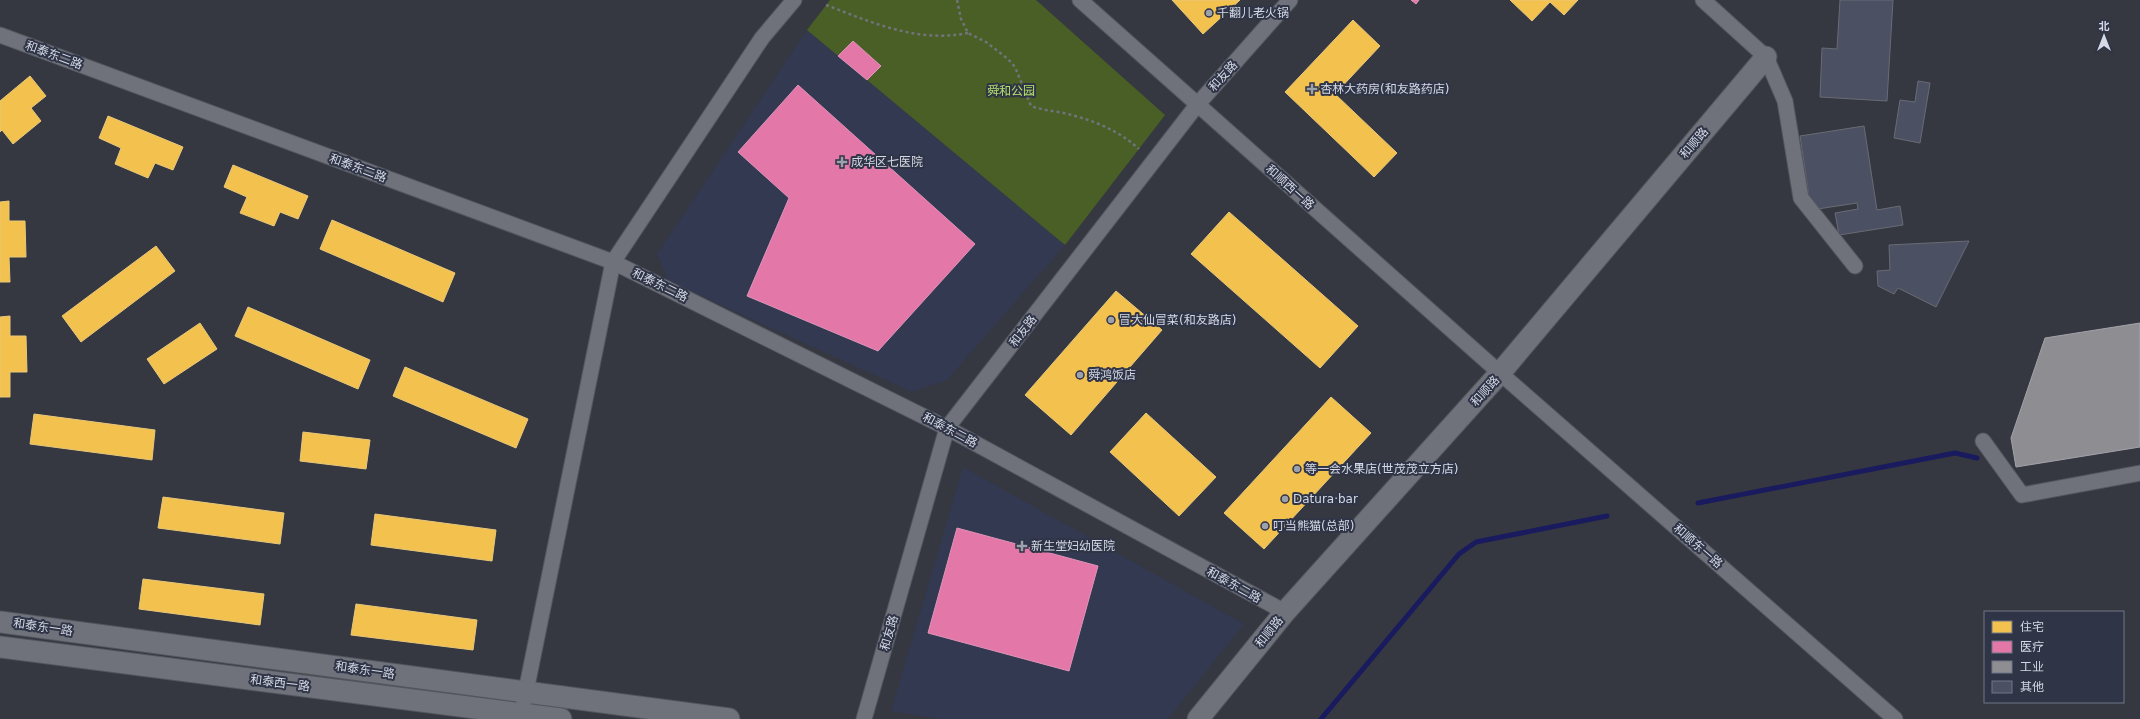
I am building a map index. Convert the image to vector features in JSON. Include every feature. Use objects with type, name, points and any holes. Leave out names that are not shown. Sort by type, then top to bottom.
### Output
[{"type":"street","points":[[521,713],[527,692],[613,262],[762,38],[794,0]]},
{"type":"street","name":"和顺西一路","points":[[1080,0],[1500,373]]},
{"type":"street","name":"和友路","points":[[864,719],[947,428],[1197,105],[1290,0]]},
{"type":"street","points":[[1703,0],[1766,57],[1785,101],[1801,198],[1855,266]]},
{"type":"street","name":"和泰东二路","points":[[0,35],[613,262],[947,428],[1285,612]]},
{"type":"street","name":"和顺路","points":[[1198,719],[1285,612],[1500,373],[1766,57]]},
{"type":"street","name":"和顺东一路","points":[[1500,373],[1895,719]]},
{"type":"street","points":[[1983,441],[2022,495],[2140,473]]},
{"type":"street","name":"和泰东一路","points":[[0,622],[729,719]]},
{"type":"street","name":"和泰西一路","points":[[0,647],[561,719]]},
{"type":"path","points":[[957,0],[961,19],[968,33],[986,42],[1008,59],[1015,67],[1031,106],[1084,118],[1124,136],[1138,149]]},
{"type":"path","points":[[826,5],[900,32],[951,37],[968,33]]},
{"type":"shaded area","name":"成华区七医院","points":[[807,30],[1065,245],[947,380],[912,392],[668,281],[657,254]]},
{"type":"shaded area","name":"新生堂妇幼医院","points":[[963,467],[1244,624],[1168,719],[938,719],[891,711]]},
{"type":"green space","name":"舜和公园","points":[[830,0],[1036,0],[1165,115],[1065,245],[807,30]]},
{"type":"building: 住宅","points":[[1172,0],[1240,0],[1203,34]]},
{"type":"building: 住宅","points":[[1510,0],[1578,0],[1564,15],[1550,2],[1532,21]]},
{"type":"building: 住宅","points":[[1353,20],[1380,46],[1335,94],[1397,153],[1374,177],[1285,92]]},
{"type":"building: 住宅","points":[[30,76],[46,96],[31,108],[41,121],[13,144],[2,130],[0,132],[0,101]]},
{"type":"building: 住宅","points":[[108,116],[183,147],[173,170],[155,163],[148,178],[115,164],[121,148],[99,138]]},
{"type":"building: 住宅","points":[[233,165],[308,196],[298,219],[280,212],[274,226],[240,213],[247,197],[224,187]]},
{"type":"building: 住宅","points":[[9,201],[9,221],[25,221],[26,257],[9,257],[10,282],[0,282],[0,202]]},
{"type":"building: 住宅","points":[[1229,212],[1358,326],[1320,368],[1191,254]]},
{"type":"building: 住宅","points":[[332,220],[455,273],[443,302],[320,249]]},
{"type":"building: 住宅","points":[[156,246],[175,271],[81,342],[62,316]]},
{"type":"building: 住宅","points":[[1116,291],[1162,330],[1071,435],[1025,395]]},
{"type":"building: 住宅","points":[[248,307],[370,360],[358,389],[235,336]]},
{"type":"building: 住宅","points":[[10,316],[10,336],[26,336],[27,372],[10,372],[10,397],[0,397],[0,317]]},
{"type":"building: 住宅","points":[[200,323],[217,349],[164,384],[147,359]]},
{"type":"building: 住宅","points":[[405,367],[528,419],[516,448],[393,396]]},
{"type":"building: 住宅","points":[[1331,397],[1371,433],[1264,549],[1224,513]]},
{"type":"building: 住宅","points":[[1146,413],[1216,477],[1179,516],[1110,452]]},
{"type":"building: 住宅","points":[[34,414],[155,430],[152,460],[30,444]]},
{"type":"building: 住宅","points":[[303,432],[370,440],[366,469],[300,461]]},
{"type":"building: 住宅","points":[[163,497],[284,513],[280,544],[158,528]]},
{"type":"building: 住宅","points":[[375,514],[496,530],[492,561],[371,545]]},
{"type":"building: 住宅","points":[[143,579],[264,594],[260,625],[139,609]]},
{"type":"building: 住宅","points":[[356,604],[477,620],[473,650],[351,635]]},
{"type":"building: 医疗","points":[[1411,0],[1419,0],[1416,4]]},
{"type":"building: 医疗","points":[[853,41],[881,66],[867,80],[838,56]]},
{"type":"building: 医疗","points":[[798,85],[975,244],[878,351],[747,296],[789,198],[738,152]]},
{"type":"building: 医疗","points":[[957,528],[1098,566],[1069,671],[928,633]]},
{"type":"building: 工业","points":[[2140,323],[2140,447],[2016,467],[2011,438],[2045,338]]},
{"type":"building: 其他","points":[[1840,0],[1893,0],[1887,101],[1820,97],[1822,48],[1837,49]]},
{"type":"building: 其他","points":[[1918,81],[1930,83],[1920,143],[1894,138],[1900,100],[1915,102]]},
{"type":"building: 其他","points":[[1864,126],[1877,210],[1900,206],[1903,225],[1839,235],[1835,213],[1858,209],[1857,203],[1811,210],[1800,136]]},
{"type":"building: 其他","points":[[1969,241],[1936,307],[1898,288],[1894,294],[1878,286],[1877,271],[1890,270],[1889,245]]},
{"type":"waterway","points":[[1698,503],[1955,453],[1977,458]]},
{"type":"waterway","points":[[1321,719],[1459,554],[1476,542],[1607,516]]},
{"type":"place","name":"千翻儿老火锅","points":[[1209,13]]},
{"type":"place","name":"杏林大药房(和友路药店)","points":[[1312,89]]},
{"type":"place","name":"成华区七医院","points":[[842,162]]},
{"type":"place","name":"冒大仙冒菜(和友路店)","points":[[1111,320]]},
{"type":"place","name":"舜鸿饭店","points":[[1080,375]]},
{"type":"place","name":"等一会水果店(世茂茂立方店)","points":[[1297,469]]},
{"type":"place","name":"Datura·bar","points":[[1285,499]]},
{"type":"place","name":"叮当熊猫(总部)","points":[[1265,526]]},
{"type":"place","name":"新生堂妇幼医院","points":[[1022,546]]}]
